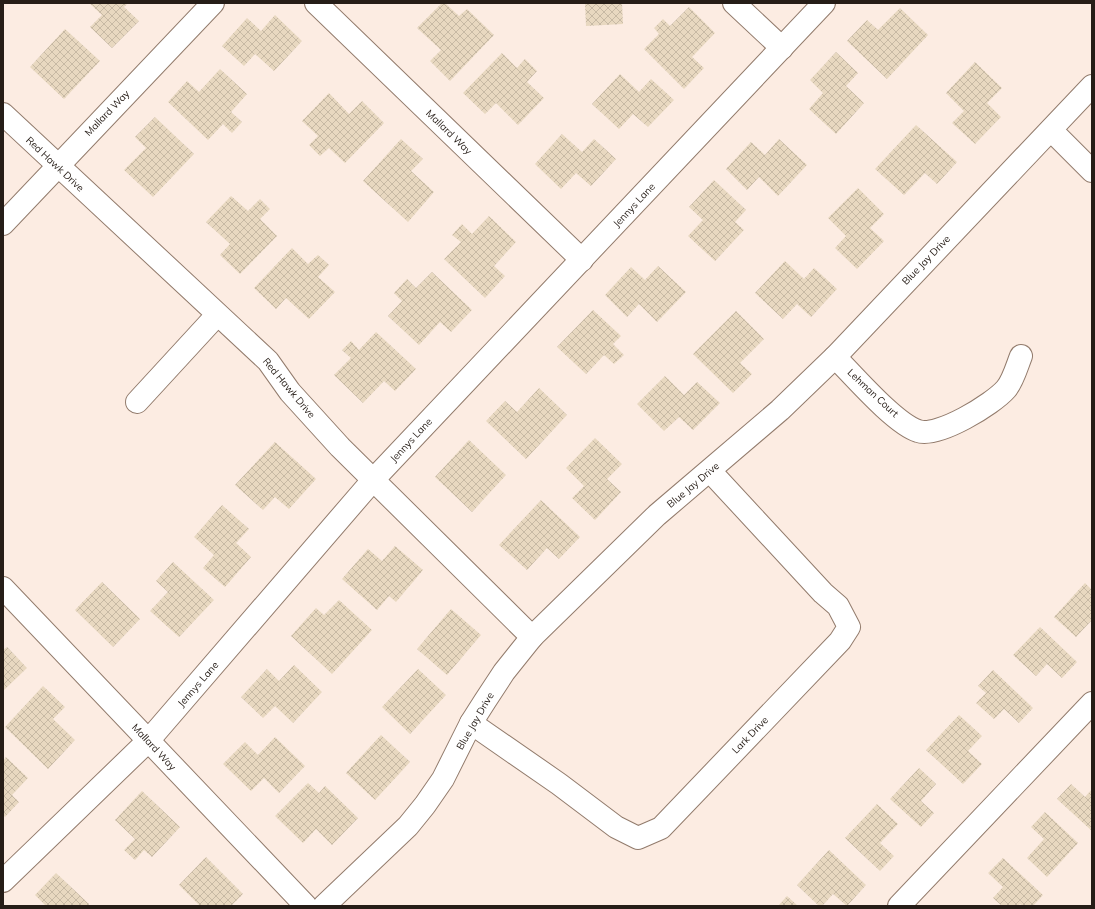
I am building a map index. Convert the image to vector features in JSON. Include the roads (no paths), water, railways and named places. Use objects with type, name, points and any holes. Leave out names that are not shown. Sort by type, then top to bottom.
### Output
[{"type":"street","name":"Mallard Way","points":[[3,224],[213,3]]},
{"type":"street","name":"Mallard Way","points":[[316,3],[582,260]]},
{"type":"street","points":[[734,3],[782,48]]},
{"type":"street","name":"Jennys Lane","points":[[3,881],[148,741],[373,480],[824,3]]},
{"type":"street","name":"Blue Jay Drive","points":[[324,906],[408,826],[443,779],[471,723],[504,672],[532,637],[657,515],[780,410],[835,357],[1092,86]]},
{"type":"street","name":"Red Hawk Drive","points":[[3,114],[57,166],[268,361],[290,392],[373,480],[532,637]]},
{"type":"street","points":[[1051,130],[1092,171]]},
{"type":"street","points":[[136,402],[218,315]]},
{"type":"street","name":"Lehman Court","points":[[835,357],[883,406],[919,432],[936,431],[959,422],[983,407],[1007,389],[1021,356]]},
{"type":"street","name":"Lark Drive","points":[[471,723],[559,784],[616,827],[638,838],[661,828],[840,641],[849,627],[838,606],[823,593],[710,471]]},
{"type":"street","name":"Mallard Way","points":[[3,588],[306,906]]},
{"type":"street","points":[[899,906],[1092,703]]}]
